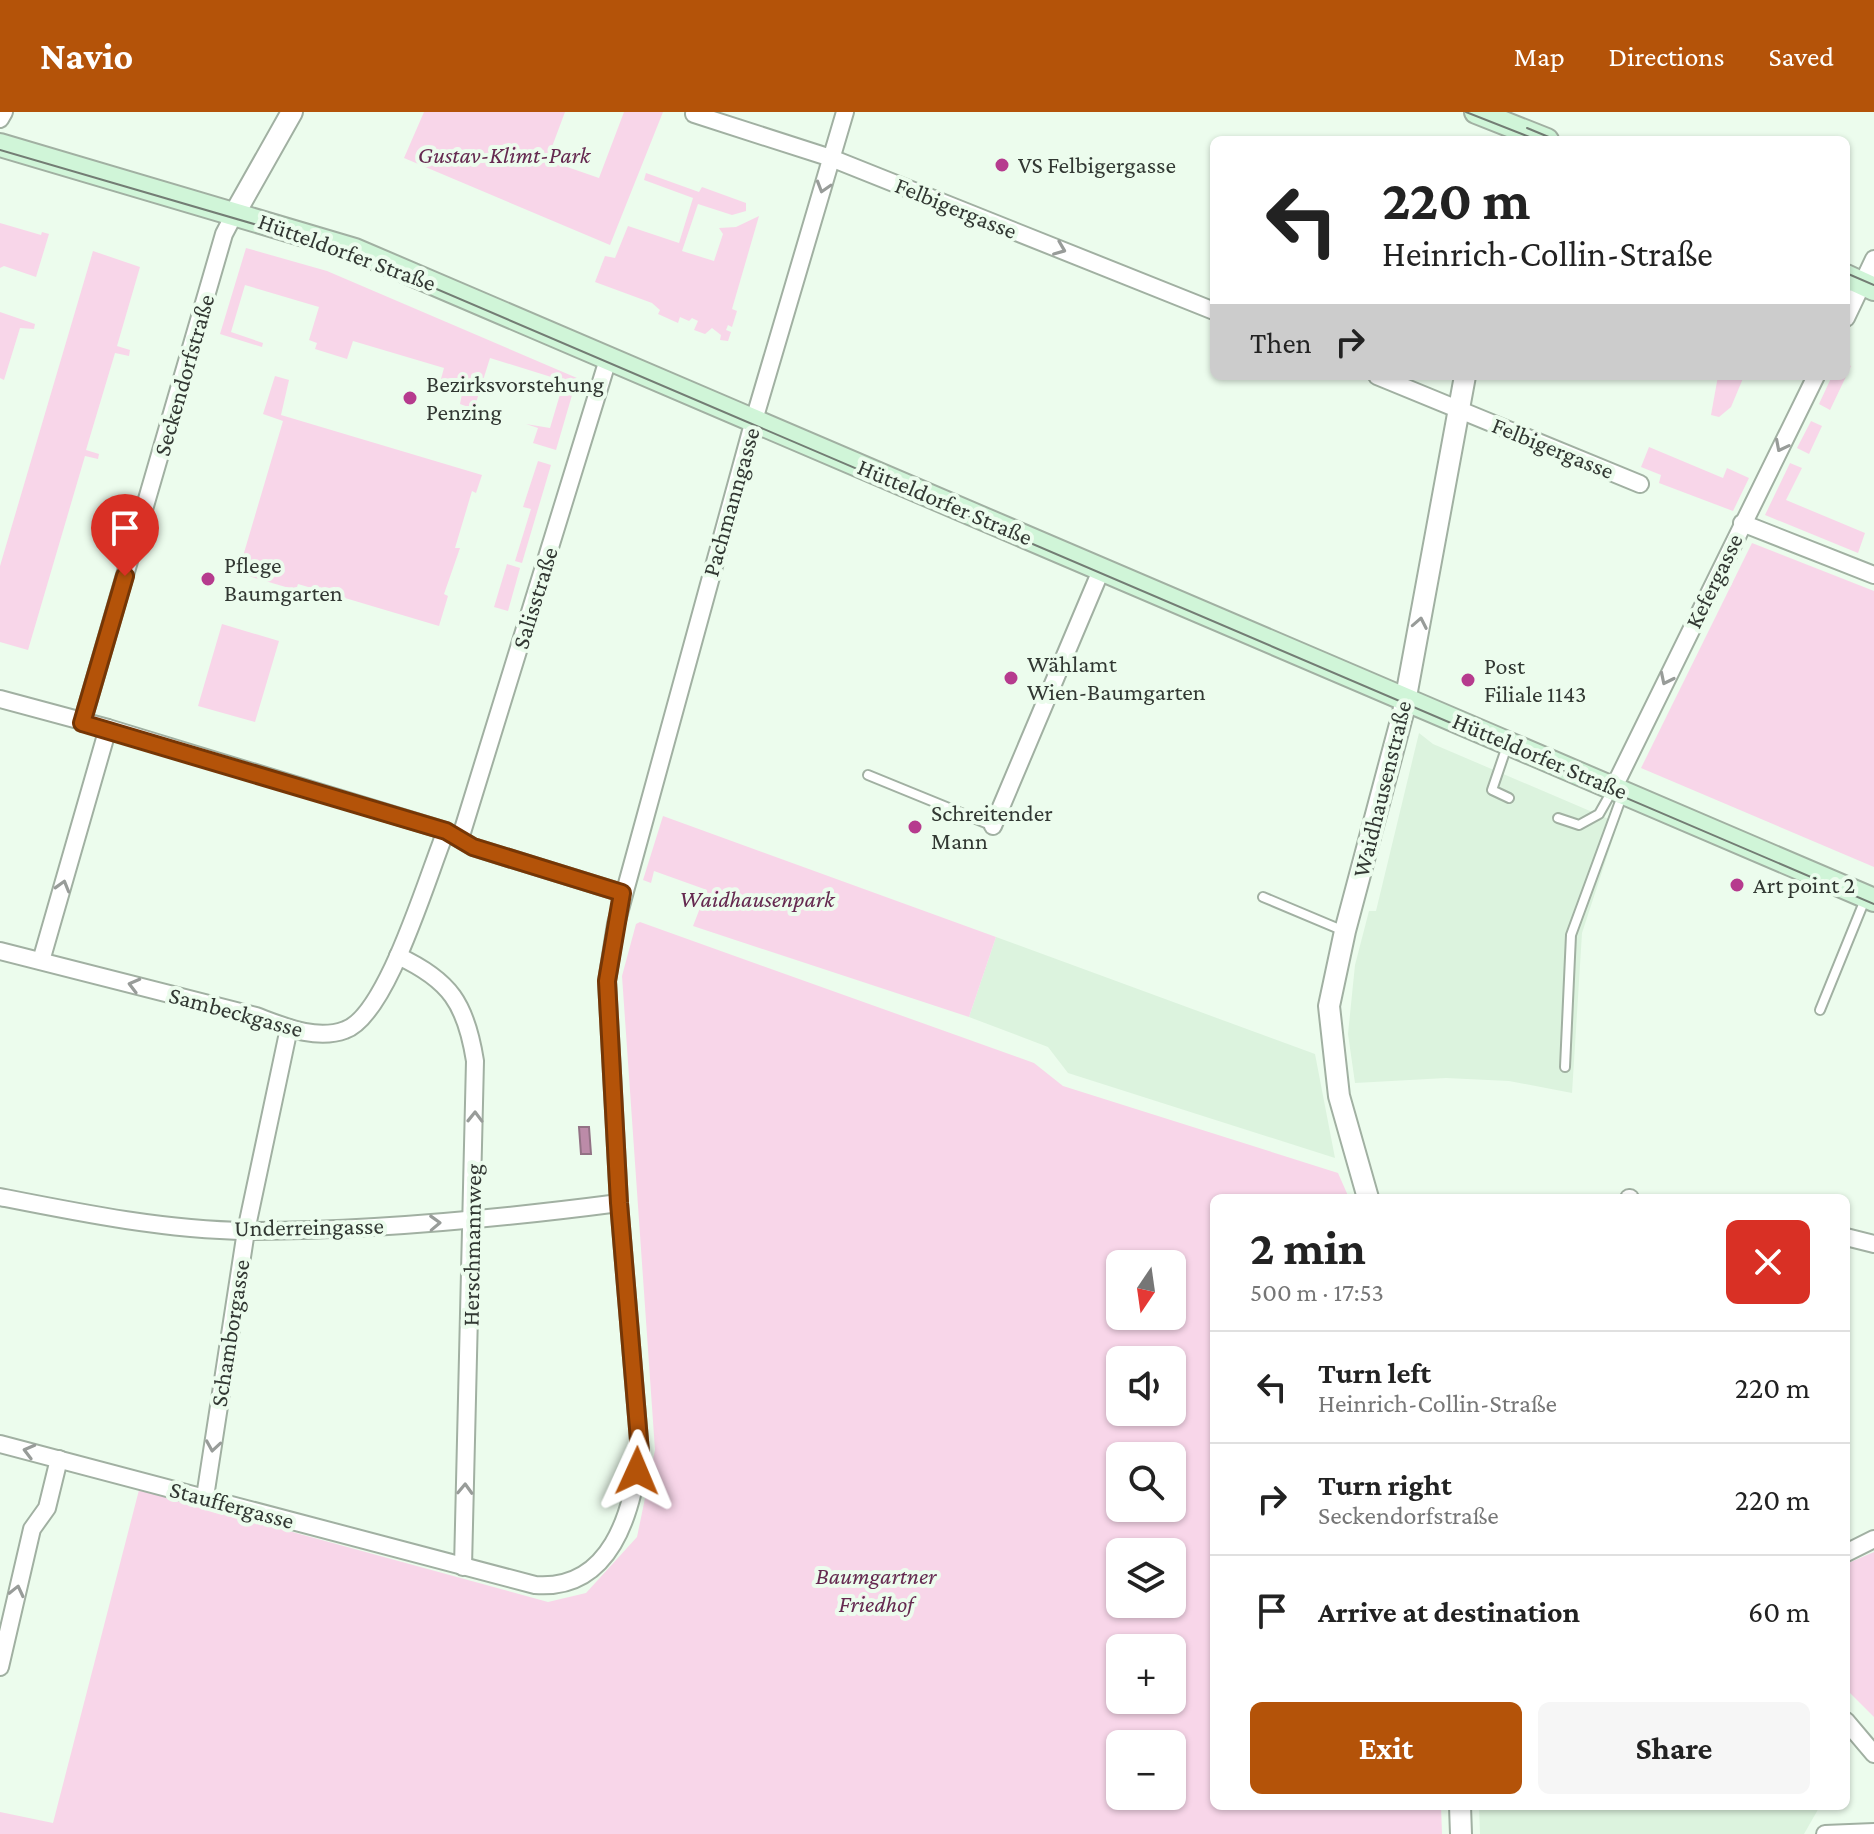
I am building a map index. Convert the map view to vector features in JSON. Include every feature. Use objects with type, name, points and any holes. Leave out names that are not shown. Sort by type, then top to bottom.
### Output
[{"type":"main road","points":[[1476,112],[1504,132],[1529,136]]},
{"type":"main road","name":"Hütteldorfer Straße","points":[[0,145],[355,250],[609,356],[1870,898]]},
{"type":"street","points":[[0,119],[4,112]]},
{"type":"street","points":[[235,213],[292,112]]},
{"type":"street","name":"Pachmanngasse","points":[[619,1203],[607,981],[622,893],[754,420],[845,112]]},
{"type":"street","name":"Felbigergasse","points":[[694,114],[831,158],[1210,309]]},
{"type":"street","name":"Seckendorfstraße","points":[[82,723],[224,234],[235,213]]},
{"type":"street","points":[[1850,309],[1874,259]]},
{"type":"street","name":"Salisstraße","points":[[453,835],[609,356]]},
{"type":"street","name":"Felbigergasse","points":[[1387,380],[1640,484]]},
{"type":"street","name":"Waidhausenstraße","points":[[1367,1194],[1347,1130],[1332,1053],[1329,1006],[1345,931],[1406,700],[1464,380]]},
{"type":"street","name":"Kefergasse","points":[[1619,789],[1742,523],[1814,380]]},
{"type":"street","points":[[1742,523],[1874,575]]},
{"type":"street","points":[[993,826],[1102,568]]},
{"type":"street","points":[[0,699],[108,728],[453,835],[473,847],[622,893]]},
{"type":"street","points":[[41,961],[108,728]]},
{"type":"street","name":"Sambeckgasse","points":[[0,951],[289,1028],[319,1034],[346,1030],[369,1014],[453,835]]},
{"type":"street","name":"Herschmannweg","points":[[398,956],[441,981],[464,1012],[471,1036],[475,1106],[463,1567]]},
{"type":"street","name":"Schamborgasse","points":[[205,1497],[246,1231],[289,1028]]},
{"type":"street","name":"Underreingasse","points":[[0,1197],[109,1219],[246,1231],[473,1222],[619,1203]]},
{"type":"street","name":"Stauffergasse","points":[[0,1444],[463,1567],[535,1585],[558,1587],[604,1558],[623,1527],[635,1490],[640,1452],[619,1203]]},
{"type":"street","points":[[1850,1238],[1874,1244]]},
{"type":"street","points":[[0,1667],[4,1632],[32,1529],[47,1508],[59,1459]]},
{"type":"street","points":[[1850,1551],[1874,1539]]},
{"type":"street","points":[[1850,1726],[1874,1754]]},
{"type":"street","points":[[1460,1810],[1461,1834]]},
{"type":"street","points":[[1825,1834],[1874,1832]]},
{"type":"lane","points":[[1508,742],[1492,790],[1509,798]]},
{"type":"lane","points":[[868,775],[993,826]]},
{"type":"lane","points":[[1558,818],[1579,825],[1599,814],[1619,789]]},
{"type":"lane","points":[[1565,1067],[1571,935],[1619,789]]},
{"type":"lane","points":[[1263,897],[1345,931]]},
{"type":"lane","points":[[1820,1010],[1870,898]]},
{"type":"shaded area","points":[[1419,733],[1433,744],[1618,823],[1582,933],[1572,1093],[1509,1081],[1446,1078],[1355,1083],[1348,1034],[1355,965],[1369,911],[1376,911]]},
{"type":"shaded area","points":[[996,937],[1315,1054],[1335,1158],[1068,1073],[1048,1047],[969,1017]]},
{"type":"shaded area","points":[[579,1127],[589,1127],[591,1154],[581,1154]]},
{"type":"shaded area","points":[[1479,1810],[1818,1810],[1804,1834],[1480,1834]]},
{"type":"green space","name":"Gustav-Klimt-Park","points":[[424,112],[565,112],[547,160],[599,178],[624,112],[663,112],[610,245],[404,158]]},
{"type":"green space","points":[[646,173],[699,192],[702,187],[746,203],[746,211],[732,215],[698,204],[682,251],[714,261],[723,234],[719,228],[736,227],[759,216],[732,309],[737,311],[732,327],[728,325],[726,330],[731,332],[728,341],[720,340],[721,335],[712,328],[705,334],[694,330],[698,321],[692,318],[689,321],[680,317],[678,323],[658,314],[660,310],[652,303],[595,282],[605,256],[615,258],[628,226],[679,243],[693,198],[644,180]]},
{"type":"green space","points":[[0,223],[41,235],[42,232],[49,234],[36,277],[4,266],[0,268]]},
{"type":"green space","points":[[246,248],[327,271],[577,378],[556,450],[533,443],[538,428],[526,424],[550,428],[564,381],[490,358],[474,409],[460,404],[463,389],[456,385],[439,386],[444,368],[353,341],[347,359],[315,349],[317,343],[309,340],[319,307],[245,285],[231,332],[263,343],[262,347],[220,334]]},
{"type":"green space","points":[[93,251],[140,267],[117,346],[130,350],[129,356],[115,353],[86,450],[99,454],[98,459],[85,456],[28,650],[0,642],[0,566]]},
{"type":"green space","points":[[0,312],[35,324],[34,329],[20,328],[4,380],[0,378]]},
{"type":"green space","points":[[275,376],[289,380],[281,415],[482,475],[476,493],[472,491],[455,548],[460,548],[444,594],[448,596],[439,626],[298,584],[296,590],[238,573],[283,421],[263,414]]},
{"type":"green space","points":[[1717,380],[1742,380],[1731,407],[1719,417],[1711,415]]},
{"type":"green space","points":[[1830,380],[1844,380],[1830,410],[1819,404]]},
{"type":"green space","points":[[1811,421],[1822,426],[1809,454],[1797,448]]},
{"type":"green space","points":[[1649,447],[1723,478],[1727,468],[1749,478],[1733,511],[1659,483],[1661,475],[1641,467]]},
{"type":"green space","points":[[538,461],[551,465],[522,563],[515,561],[531,509],[523,507]]},
{"type":"green space","points":[[1790,463],[1802,468],[1786,500],[1865,533],[1858,553],[1765,515]]},
{"type":"green space","points":[[1752,543],[1874,591],[1874,867],[1641,768]]},
{"type":"green space","points":[[507,564],[520,568],[508,611],[494,607]]},
{"type":"green space","points":[[222,624],[279,641],[255,722],[198,706]]},
{"type":"green space","name":"Waidhausenpark","points":[[663,816],[996,937],[969,1017],[693,926],[707,890],[654,871],[651,883],[643,880]]},
{"type":"green space","name":"Baumgartner Friedhof","points":[[640,922],[1034,1063],[1063,1086],[1338,1173],[1347,1194],[1210,1194],[1210,1810],[1441,1810],[1442,1834],[0,1834],[0,1812],[53,1823],[139,1490],[548,1602],[586,1593],[637,1537],[655,1450],[622,976],[636,924]]},
{"type":"green space","points":[[1874,1552],[1874,1717],[1850,1693],[1850,1562]]},
{"type":"tram line","points":[[1466,112],[1527,136]]},
{"type":"tram line","points":[[1527,128],[1546,136]]},
{"type":"tram line","points":[[0,150],[350,252],[1874,904]]},
{"type":"tram line","points":[[1850,275],[1874,285]]},
{"type":"place","name":"VS Felbigergasse","points":[[1002,165]]},
{"type":"place","name":"Bezirksvorstehung Penzing","points":[[410,398]]},
{"type":"place","name":"Pflege Baumgarten","points":[[208,579]]},
{"type":"place","name":"Wählamt Wien-Baumgarten","points":[[1011,678]]},
{"type":"place","name":"Post Filiale 1143","points":[[1468,680]]},
{"type":"place","name":"Schreitender Mann","points":[[915,827]]},
{"type":"place","name":"Art point 2","points":[[1737,885]]},
{"type":"route","points":[[125,576],[82,723],[108,728],[446,831],[473,847],[622,893],[607,981],[619,1203],[640,1452],[637,1471]]}]
